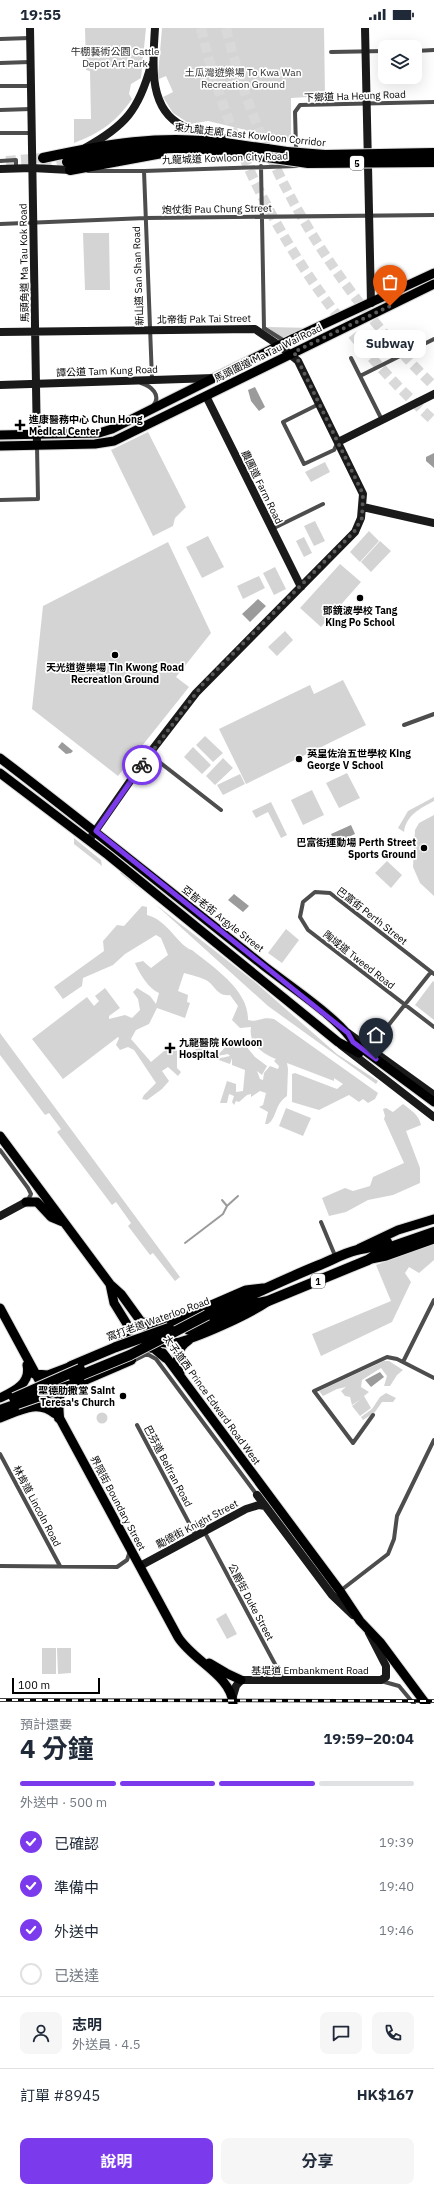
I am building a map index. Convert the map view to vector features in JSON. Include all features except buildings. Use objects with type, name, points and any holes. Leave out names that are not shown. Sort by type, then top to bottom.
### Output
[{"type":"highway","name":"東九龍走廊 East Kowloon Corridor","points":[[68,162],[84,149],[158,139],[225,144],[310,154],[434,152]]},
{"type":"highway","name":"東九龍走廊 East Kowloon Corridor","points":[[68,162],[121,151],[225,144],[308,163],[434,162]]},
{"type":"highway","name":"5","points":[[43,158],[68,162]]},
{"type":"highway","name":"窩打老道 Waterloo Road","points":[[0,1410],[53,1392],[140,1356],[263,1288],[357,1250],[374,1248],[434,1226]]},
{"type":"highway","name":"窩打老道 Waterloo Road","points":[[0,1404],[44,1379],[116,1347],[253,1304],[268,1301],[368,1260],[385,1249],[434,1232]]},
{"type":"highway","points":[[59,1418],[59,1397],[62,1389],[74,1378],[130,1355],[209,1318]]},
{"type":"highway","points":[[14,1395],[140,1346],[154,1348],[166,1358]]},
{"type":"main road","name":"馬頭圍道 Ma Tau Wai Road","points":[[0,435],[99,433],[112,429],[283,344],[434,273]]},
{"type":"main road","name":"馬頭圍道 Ma Tau Wai Road","points":[[0,446],[95,444],[111,442],[293,355],[434,284]]},
{"type":"main road","name":"亞皆老街 Argyle Street","points":[[0,758],[96,831],[348,1033]]},
{"type":"main road","name":"亞皆老街 Argyle Street","points":[[0,773],[89,840],[338,1042]]},
{"type":"main road","points":[[348,1033],[352,1045],[434,1109]]},
{"type":"main road","points":[[338,1042],[352,1045],[434,1102]]},
{"type":"main road","name":"太子道西 Prince Edward Road West","points":[[0,1136],[110,1284],[121,1294],[142,1322],[184,1384],[340,1591],[360,1621],[380,1642],[426,1704]]},
{"type":"main road","points":[[26,1202],[37,1202],[51,1217],[63,1222]]},
{"type":"main road","name":"窩打老道 Waterloo Road","points":[[357,1250],[398,1230],[434,1219]]},
{"type":"main road","name":"窩打老道 Waterloo Road","points":[[368,1260],[386,1256],[434,1239]]},
{"type":"main road","points":[[110,1284],[114,1303],[130,1329],[124,1341],[114,1349]]},
{"type":"main road","name":"窩打老道 Waterloo Road","points":[[142,1322],[157,1325],[183,1318],[246,1290],[263,1288]]},
{"type":"main road","name":"窩打老道 Waterloo Road","points":[[34,1374],[50,1374],[136,1342],[173,1343],[193,1337],[256,1310],[268,1301]]},
{"type":"main road","name":"界限街 Boundary Street","points":[[0,1308],[26,1360],[181,1642],[198,1660],[226,1684],[233,1700]]},
{"type":"main road","points":[[183,1318],[180,1324],[181,1332],[193,1337],[183,1345],[177,1355],[178,1369],[184,1384]]},
{"type":"main road","name":"窩打老道 Waterloo Road","points":[[0,1398],[14,1395],[28,1375],[26,1360]]},
{"type":"main road","points":[[14,1395],[19,1390],[25,1397],[26,1404],[23,1409]]},
{"type":"main road","points":[[0,1418],[34,1406],[45,1407],[59,1418]]},
{"type":"main road","points":[[198,1660],[205,1660],[226,1674],[241,1680]]},
{"type":"street","name":"馬頭角道 Ma Tau Kok Road","points":[[0,500],[38,499],[30,28]]},
{"type":"street","points":[[155,28],[153,57],[155,87],[168,115],[185,127],[225,144]]},
{"type":"street","points":[[365,28],[371,303]]},
{"type":"street","points":[[0,39],[30,38]]},
{"type":"street","points":[[422,51],[434,50]]},
{"type":"street","points":[[331,52],[378,52]]},
{"type":"street","points":[[84,149],[112,132],[134,110],[144,91],[153,57]]},
{"type":"street","points":[[0,62],[30,62]]},
{"type":"street","points":[[0,86],[31,86]]},
{"type":"street","name":"下鄉道 Ha Heung Road","points":[[298,151],[296,147],[295,112],[298,106],[434,102]]},
{"type":"street","points":[[0,110],[31,109]]},
{"type":"street","points":[[0,133],[32,133]]},
{"type":"street","name":"九龍城道 Kowloon City Road","points":[[298,151],[303,153],[434,152]]},
{"type":"street","points":[[0,161],[16,160],[16,168]]},
{"type":"street","name":"九龍城道 Kowloon City Road","points":[[0,169],[32,168],[68,162],[144,171],[261,166],[368,167],[434,165]]},
{"type":"street","points":[[89,840],[149,754],[203,684],[354,532],[362,518],[363,494],[320,404],[293,355],[283,344],[264,328],[261,166]]},
{"type":"street","name":"新山道 San Shan Road","points":[[144,171],[152,379]]},
{"type":"street","name":"炮仗街 Pau Chung Street","points":[[0,224],[34,224],[146,218],[434,215]]},
{"type":"street","name":"北帝街 Pak Tai Street","points":[[0,332],[264,328]]},
{"type":"street","points":[[255,329],[283,344]]},
{"type":"street","points":[[360,376],[434,339]]},
{"type":"street","points":[[351,358],[382,420]]},
{"type":"street","name":"譚公道 Tam Kung Road","points":[[0,385],[138,382],[152,379],[214,378]]},
{"type":"street","points":[[138,382],[148,385],[155,391],[156,402],[150,410]]},
{"type":"street","points":[[320,404],[284,422],[304,464],[334,450],[338,442],[434,394]]},
{"type":"street","name":"農圃道 Farm Road","points":[[206,396],[301,587]]},
{"type":"street","points":[[272,530],[323,504]]},
{"type":"street","points":[[363,507],[434,523]]},
{"type":"street","points":[[404,725],[434,714]]},
{"type":"street","points":[[149,754],[221,810]]},
{"type":"street","name":"巴富街 Perth Street","points":[[304,926],[300,912],[306,897],[320,891],[330,893],[433,973],[370,1047]]},
{"type":"street","name":"陶域道 Tweed Road","points":[[304,926],[434,1027]]},
{"type":"street","name":"亞皆老街 Argyle Street","points":[[348,1033],[370,1047],[434,1095]]},
{"type":"street","name":"亞皆老街 Argyle Street","points":[[338,1042],[347,1051],[434,1117]]},
{"type":"street","points":[[0,1150],[28,1188],[30,1197],[26,1202],[0,1216]]},
{"type":"street","points":[[321,1222],[336,1258]]},
{"type":"street","points":[[402,1362],[434,1300]]},
{"type":"street","name":"太子道西 Prince Edward Road West","points":[[86,1381],[147,1354],[151,1355],[332,1596],[360,1621]]},
{"type":"street","points":[[373,1415],[353,1443],[314,1391],[382,1358],[392,1357],[434,1378]]},
{"type":"street","name":"巴芬道 Belfran Road","points":[[137,1424],[196,1536]]},
{"type":"street","points":[[340,1591],[388,1554],[394,1539],[397,1516],[434,1440]]},
{"type":"street","name":"林肯道 Lincoln Road","points":[[0,1454],[60,1566]]},
{"type":"street","points":[[246,1509],[256,1499],[257,1495]]},
{"type":"street","name":"勵德街 Knight Street","points":[[140,1566],[246,1509],[260,1505],[265,1506]]},
{"type":"street","name":"公爵街 Duke Street","points":[[204,1531],[284,1680]]},
{"type":"street","points":[[0,1566],[120,1566],[125,1563],[129,1557],[129,1545]]},
{"type":"street","name":"太子道西 Prince Edward Road West","points":[[368,1631],[386,1666],[386,1677],[378,1680]]},
{"type":"street","name":"基堤道 Embankment Road","points":[[241,1680],[378,1680]]},
{"type":"street","name":"界限街 Boundary Street","points":[[233,1700],[241,1680]]},
{"type":"street","points":[[378,1680],[399,1686],[414,1704]]},
{"type":"green space","name":"牛棚藝術公園 Cattle Depot Art Park","points":[[85,28],[146,28],[141,78],[131,84],[129,94],[132,99],[120,114],[107,126],[100,131],[74,143],[74,119],[91,119],[90,71],[86,70]]},
{"type":"green space","name":"土瓜灣遊樂場 To Kwa Wan Recreation Ground","points":[[162,28],[324,28],[325,96],[291,98],[291,141],[208,121],[190,124],[173,113],[163,97],[173,92],[166,76],[159,79],[158,75]]},
{"type":"green space","points":[[83,233],[109,233],[110,290],[85,290]]},
{"type":"green space","points":[[267,327],[314,328],[286,341]]},
{"type":"green space","points":[[148,432],[186,507],[175,518],[173,526],[153,536],[111,450]]},
{"type":"green space","points":[[325,462],[330,472],[311,482],[305,472]]},
{"type":"green space","points":[[315,521],[325,541],[314,546],[304,526]]},
{"type":"green space","points":[[369,531],[379,541],[360,562],[350,552]]},
{"type":"green space","points":[[208,536],[224,567],[202,578],[186,547]]},
{"type":"green space","points":[[304,537],[312,553],[304,557],[296,541]]},
{"type":"green space","points":[[380,541],[391,551],[371,572],[361,562]]},
{"type":"green space","name":"天光道遊樂場 Tin Kwong Road Recreation Ground","points":[[168,542],[211,633],[176,677],[189,687],[118,776],[32,709],[43,606]]},
{"type":"green space","points":[[340,564],[361,582],[321,627],[300,608]]},
{"type":"green space","points":[[275,567],[286,589],[274,595],[263,573]]},
{"type":"green space","points":[[259,576],[265,588],[243,599],[237,586]]},
{"type":"green space","points":[[285,631],[293,640],[277,656],[268,647]]},
{"type":"green space","points":[[343,680],[366,725],[246,784],[219,729],[310,685],[314,694]]},
{"type":"green space","points":[[205,736],[223,753],[213,762],[196,745]]},
{"type":"green space","points":[[193,747],[211,765],[202,774],[184,757]]},
{"type":"green space","points":[[223,758],[233,768],[215,785],[206,776]]},
{"type":"green space","points":[[347,773],[360,798],[339,808],[326,783]]},
{"type":"green space","points":[[240,774],[245,784],[223,795],[217,785]]},
{"type":"green space","points":[[312,790],[324,815],[303,825],[291,800]]},
{"type":"green space","points":[[434,797],[434,801],[419,809],[411,817],[405,826],[404,832],[398,828],[408,811]]},
{"type":"green space","points":[[271,802],[287,835],[281,838],[268,812],[256,818],[252,811]]},
{"type":"green space","name":"巴富街運動場 Perth Street Sports Ground","points":[[434,815],[434,896],[420,883],[413,867],[415,830],[419,823]]},
{"type":"green space","points":[[74,838],[101,860],[102,866],[74,844]]},
{"type":"green space","points":[[387,861],[402,875],[391,888],[375,873]]},
{"type":"green space","points":[[121,872],[144,893],[120,873]]},
{"type":"green space","points":[[155,904],[256,983],[337,1054],[378,1081],[376,1084],[268,1006]]},
{"type":"green space","points":[[142,906],[147,907],[147,915],[161,922],[182,944],[210,964],[228,980],[243,999],[247,1009],[248,1020],[254,1021],[266,1018],[274,1019],[378,1093],[375,1099],[368,1103],[363,1099],[359,1102],[349,1095],[319,1110],[292,1102],[292,1074],[295,1073],[337,1089],[343,1084],[334,1078],[334,1081],[287,1063],[287,1096],[280,1103],[273,1118],[268,1124],[265,1124],[268,1112],[259,1107],[263,1105],[266,1093],[260,1091],[251,1097],[251,1094],[247,1095],[239,1102],[236,1101],[234,1105],[232,1102],[234,1096],[229,1094],[227,1103],[220,1103],[227,1081],[236,1084],[236,1092],[243,1091],[245,1070],[232,1065],[232,1058],[230,1064],[216,1059],[230,1056],[228,1054],[217,1056],[228,1044],[241,1040],[255,1057],[267,1066],[262,1075],[257,1071],[260,1079],[263,1080],[264,1073],[270,1066],[278,1069],[279,1066],[274,1061],[276,1059],[266,1054],[254,1043],[251,1027],[240,1028],[232,1020],[238,1006],[230,995],[222,994],[206,980],[184,973],[178,991],[188,995],[187,1002],[190,1003],[185,1018],[157,1008],[149,1024],[136,1030],[131,1039],[151,1062],[170,1046],[177,1050],[177,1068],[181,1072],[178,1076],[168,1067],[162,1071],[169,1081],[162,1089],[147,1100],[142,1099],[156,1083],[134,1050],[128,1047],[120,1050],[116,1045],[119,1038],[118,1037],[63,1079],[32,1039],[87,997],[94,1006],[99,1001],[95,996],[105,988],[120,1008],[109,1016],[109,1019],[125,1015],[132,1018],[140,1010],[138,999],[133,992],[137,988],[150,996],[156,1004],[159,993],[155,991],[145,980],[135,963],[143,961],[151,968],[168,955],[161,938],[156,935],[125,954],[113,965],[83,978],[82,986],[63,999],[54,987],[104,951],[103,941],[117,925],[124,926]]},
{"type":"green space","points":[[286,929],[299,940],[282,963],[268,953]]},
{"type":"green space","points":[[433,981],[434,982],[434,1020],[415,1005]]},
{"type":"green space","points":[[0,1033],[180,1277],[175,1281],[153,1253],[150,1255],[128,1226],[131,1223],[116,1202],[112,1205],[57,1132],[61,1129],[49,1113],[45,1115],[0,1055]]},
{"type":"green space","points":[[203,1045],[207,1046],[209,1056],[207,1060],[197,1060],[192,1054],[193,1051]]},
{"type":"green space","points":[[403,1104],[417,1116],[421,1125],[406,1131],[420,1168],[420,1183],[393,1195],[368,1200],[346,1212],[329,1216],[322,1198],[345,1188],[353,1191],[370,1186],[373,1177],[404,1163],[384,1119],[385,1116],[383,1109],[386,1108],[393,1112]]},
{"type":"green space","points":[[286,1108],[311,1118],[303,1136],[279,1126]]},
{"type":"green space","points":[[434,1244],[434,1260],[419,1273],[409,1267],[405,1273],[411,1282],[392,1322],[321,1356],[312,1334],[391,1301],[376,1265]]},
{"type":"green space","points":[[384,1361],[389,1361],[403,1370],[397,1375],[390,1386],[384,1386],[387,1376],[381,1368],[362,1380],[361,1387],[369,1392],[364,1396],[371,1408],[360,1416],[352,1406],[361,1399],[352,1405],[350,1397],[345,1396],[341,1391],[346,1387],[337,1389],[323,1396],[319,1391]]},
{"type":"green space","points":[[386,1393],[396,1398],[393,1402],[382,1402],[375,1412],[363,1420],[361,1417],[372,1409],[380,1397]]},
{"type":"green space","points":[[102,1412],[106,1414],[108,1418],[106,1422],[102,1424],[98,1422],[96,1418],[98,1414]]},
{"type":"green space","points":[[226,1613],[237,1634],[227,1639],[216,1619]]},
{"type":"green space","points":[[42,1648],[56,1648],[56,1674],[42,1674]]},
{"type":"green space","points":[[57,1648],[71,1648],[71,1673],[58,1674]]},
{"type":"shaded area","points":[[255,387],[265,407],[259,411],[251,401],[248,390]]},
{"type":"shaded area","points":[[434,453],[434,468],[426,461],[426,457]]},
{"type":"shaded area","points":[[258,599],[266,606],[250,622],[242,614]]},
{"type":"shaded area","points":[[62,742],[73,751],[71,753],[66,754],[58,747]]},
{"type":"shaded area","points":[[351,825],[355,834],[335,843],[331,834]]},
{"type":"shaded area","points":[[234,894],[249,906],[243,912],[228,900]]},
{"type":"shaded area","points":[[380,1372],[384,1377],[371,1387],[365,1380]]},
{"type":"waterway","points":[[185,1243],[223,1214],[227,1206],[238,1196]]},
{"type":"waterway","points":[[222,1200],[227,1206]]},
{"type":"tunnel","points":[[201,28],[216,84],[236,139],[260,191],[288,242],[319,291],[354,337],[392,380],[434,421]]},
{"type":"tunnel","points":[[226,28],[240,79],[258,128],[280,176],[304,222],[333,266],[364,308],[397,348],[434,386]]},
{"type":"tunnel","points":[[6,161],[43,158]]},
{"type":"tunnel","points":[[42,167],[67,162]]},
{"type":"railway","points":[[0,1700],[434,1701]]},
{"type":"way so far","points":[[142,765],[203,684],[354,532],[362,518],[363,494],[360,486],[294,352],[390,306]]},
{"type":"place","name":"Subway","points":[[390,306]]},
{"type":"place","name":"進康醫務中心 Chun Hong Medical Center","points":[[20,425]]},
{"type":"place","name":"鄧鏡波學校 Tang King Po School","points":[[360,598]]},
{"type":"place","name":"天光道遊樂場 Tin Kwong Road Recreation Ground","points":[[115,655]]},
{"type":"place","name":"英皇佐治五世學校 King George V School","points":[[299,759]]},
{"type":"place","name":"巴富街運動場 Perth Street Sports Ground","points":[[424,848]]},
{"type":"place","name":"九龍醫院 Kowloon Hospital","points":[[170,1048]]},
{"type":"place","name":"聖德肋撒堂 Saint Teresa's Church","points":[[123,1396]]},
{"type":"route","points":[[142,765],[96,831],[206,921],[348,1033],[353,1042],[376,1059]]}]
